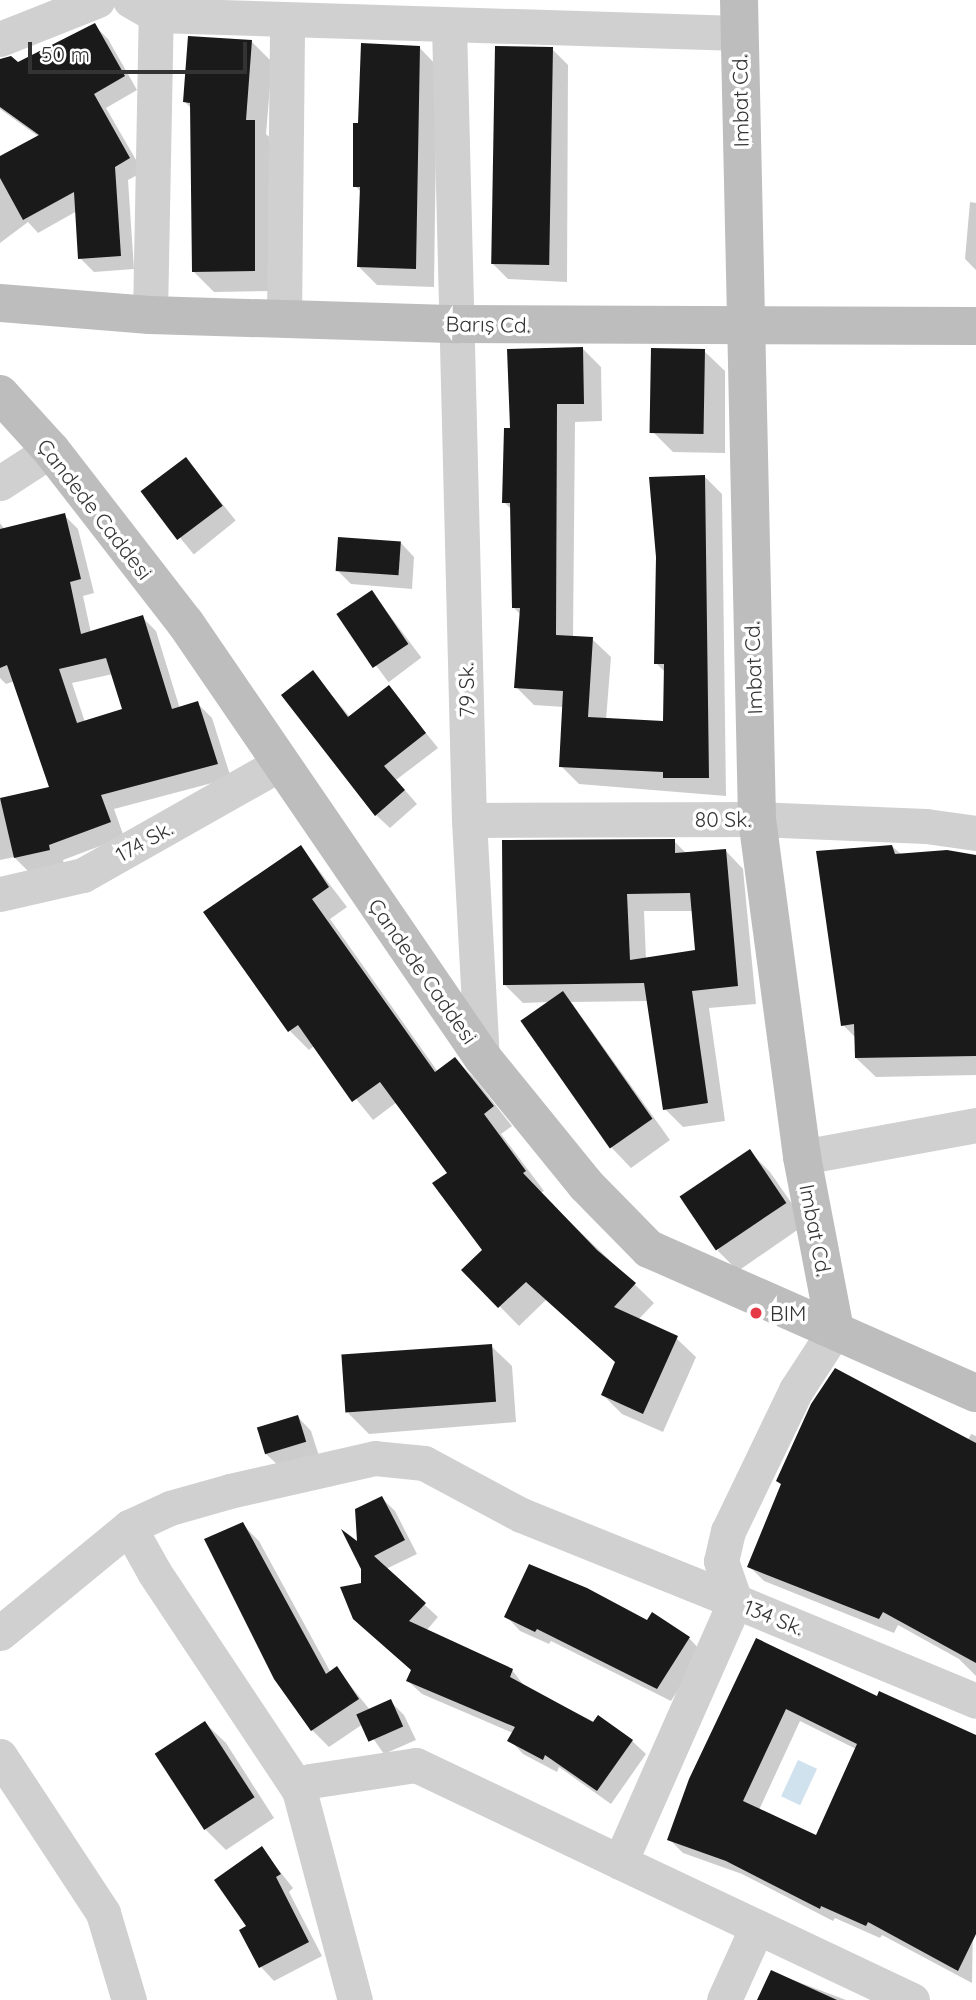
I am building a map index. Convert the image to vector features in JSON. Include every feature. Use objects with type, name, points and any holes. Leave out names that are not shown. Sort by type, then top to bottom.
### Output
[{"type":"street","points":[[0,39],[98,0]]},
{"type":"street","points":[[149,315],[143,8],[287,20],[449,26],[739,16]]},
{"type":"street","name":"Imbat Cd.","points":[[739,16],[757,818],[802,1157],[835,1330]]},
{"type":"street","points":[[284,319],[287,20]]},
{"type":"street","name":"79 Sk.","points":[[449,26],[469,820],[482,1057]]},
{"type":"street","name":"Barış Cd.","points":[[0,303],[149,315],[458,324],[976,326]]},
{"type":"street","name":"Çandede Caddesi","points":[[0,394],[51,450],[186,624],[279,765],[482,1057],[586,1185],[649,1249],[728,1287],[835,1330],[976,1394]]},
{"type":"street","points":[[0,483],[51,450]]},
{"type":"street","name":"174 Sk.","points":[[0,894],[83,875],[279,765]]},
{"type":"street","name":"80 Sk.","points":[[469,820],[757,818],[926,826],[976,833]]},
{"type":"street","points":[[802,1157],[976,1125]]},
{"type":"street","name":"134 Sk.","points":[[835,1330],[796,1390],[728,1531],[721,1561],[736,1601],[976,1701]]},
{"type":"street","points":[[0,1633],[129,1527],[170,1508],[375,1458],[424,1463],[521,1515],[736,1601],[620,1861]]},
{"type":"street","points":[[129,1527],[154,1572],[299,1790],[355,2000]]},
{"type":"street","points":[[0,1756],[103,1913],[129,2000]]},
{"type":"street","points":[[299,1790],[310,1781],[416,1765],[912,2000]]},
{"type":"street","points":[[724,2000],[757,1927]]},
{"type":"water","points":[[798,1760],[817,1769],[800,1805],[781,1796]]},
{"type":"building","points":[[95,23],[125,76],[94,94],[130,158],[115,167],[121,256],[78,259],[74,192],[23,220],[0,178],[0,156],[39,135],[0,107],[0,59],[11,56],[18,62]]},
{"type":"building","points":[[188,36],[252,40],[246,120],[255,120],[255,271],[192,272],[190,103],[183,102]]},
{"type":"building","points":[[361,43],[420,46],[416,269],[357,267],[360,187],[353,187],[353,123],[358,123]]},
{"type":"building","points":[[495,46],[553,47],[549,265],[491,264]]},
{"type":"building","points":[[583,347],[584,404],[557,404],[556,635],[593,637],[588,717],[663,721],[664,664],[654,664],[656,557],[649,477],[705,475],[709,778],[663,778],[663,772],[559,767],[563,691],[514,688],[520,608],[512,608],[510,503],[502,503],[504,428],[510,428],[507,349]]},
{"type":"building","points":[[651,348],[705,349],[704,434],[650,433]]},
{"type":"building","points":[[186,457],[223,506],[177,540],[140,491]]},
{"type":"building","points":[[65,513],[81,579],[70,582],[81,634],[143,615],[172,709],[198,701],[218,764],[101,795],[111,822],[49,845],[50,850],[14,858],[0,798],[49,787],[7,665],[0,668],[0,529]],"holes":[[[106,658],[122,709],[77,723],[59,669]]]},
{"type":"building","points":[[338,537],[401,541],[398,575],[336,571]]},
{"type":"building","points":[[372,590],[408,644],[373,668],[336,614]]},
{"type":"building","points":[[313,670],[348,717],[389,685],[426,733],[384,766],[405,790],[375,816],[281,695]]},
{"type":"building","points":[[675,839],[675,853],[726,849],[738,986],[692,991],[708,1103],[663,1110],[644,983],[503,985],[502,840]],"holes":[[[690,893],[695,950],[630,960],[627,894]]]},
{"type":"building","points":[[301,845],[329,887],[312,899],[435,1072],[455,1057],[494,1106],[484,1114],[526,1171],[523,1173],[597,1250],[636,1283],[614,1307],[678,1336],[643,1414],[601,1395],[615,1362],[526,1282],[498,1308],[461,1270],[482,1250],[432,1183],[447,1173],[380,1082],[352,1102],[298,1025],[288,1032],[203,912]]},
{"type":"building","points":[[892,845],[895,854],[947,850],[976,855],[976,1056],[855,1058],[854,1024],[841,1026],[816,851]]},
{"type":"building","points":[[563,991],[652,1119],[610,1149],[520,1021]]},
{"type":"building","points":[[750,1149],[786,1203],[716,1250],[680,1197]]},
{"type":"building","points":[[492,1344],[496,1402],[345,1412],[341,1355]]},
{"type":"building","points":[[835,1368],[976,1443],[976,1663],[883,1612],[879,1619],[747,1567],[781,1484],[776,1481],[811,1404]]},
{"type":"building","points":[[298,1415],[306,1442],[265,1454],[257,1428]]},
{"type":"building","points":[[382,1496],[405,1540],[374,1556],[426,1603],[409,1621],[513,1669],[510,1677],[593,1722],[598,1715],[633,1740],[597,1791],[545,1755],[543,1760],[507,1741],[515,1727],[406,1681],[411,1670],[353,1619],[340,1587],[361,1583],[361,1569],[341,1529],[357,1541],[355,1509]]},
{"type":"building","points":[[243,1522],[326,1674],[337,1666],[359,1699],[311,1731],[274,1679],[204,1539]]},
{"type":"building","points":[[529,1564],[587,1588],[647,1620],[652,1612],[690,1637],[657,1689],[537,1629],[535,1632],[504,1617]]},
{"type":"building","points":[[756,1638],[877,1696],[879,1691],[976,1735],[976,1934],[958,1971],[868,1922],[866,1926],[821,1906],[820,1909],[726,1861],[667,1840],[689,1779]],"holes":[[[786,1709],[857,1744],[816,1835],[743,1801]]]},
{"type":"building","points":[[391,1699],[403,1726],[368,1742],[356,1714]]},
{"type":"building","points":[[205,1721],[255,1797],[204,1830],[155,1754]]},
{"type":"building","points":[[262,1846],[281,1874],[276,1877],[309,1942],[259,1968],[239,1930],[246,1926],[214,1880]]},
{"type":"building","points":[[771,1970],[837,2000],[757,2000]]},
{"type":"place","name":"BIM","points":[[756,1313]]}]
